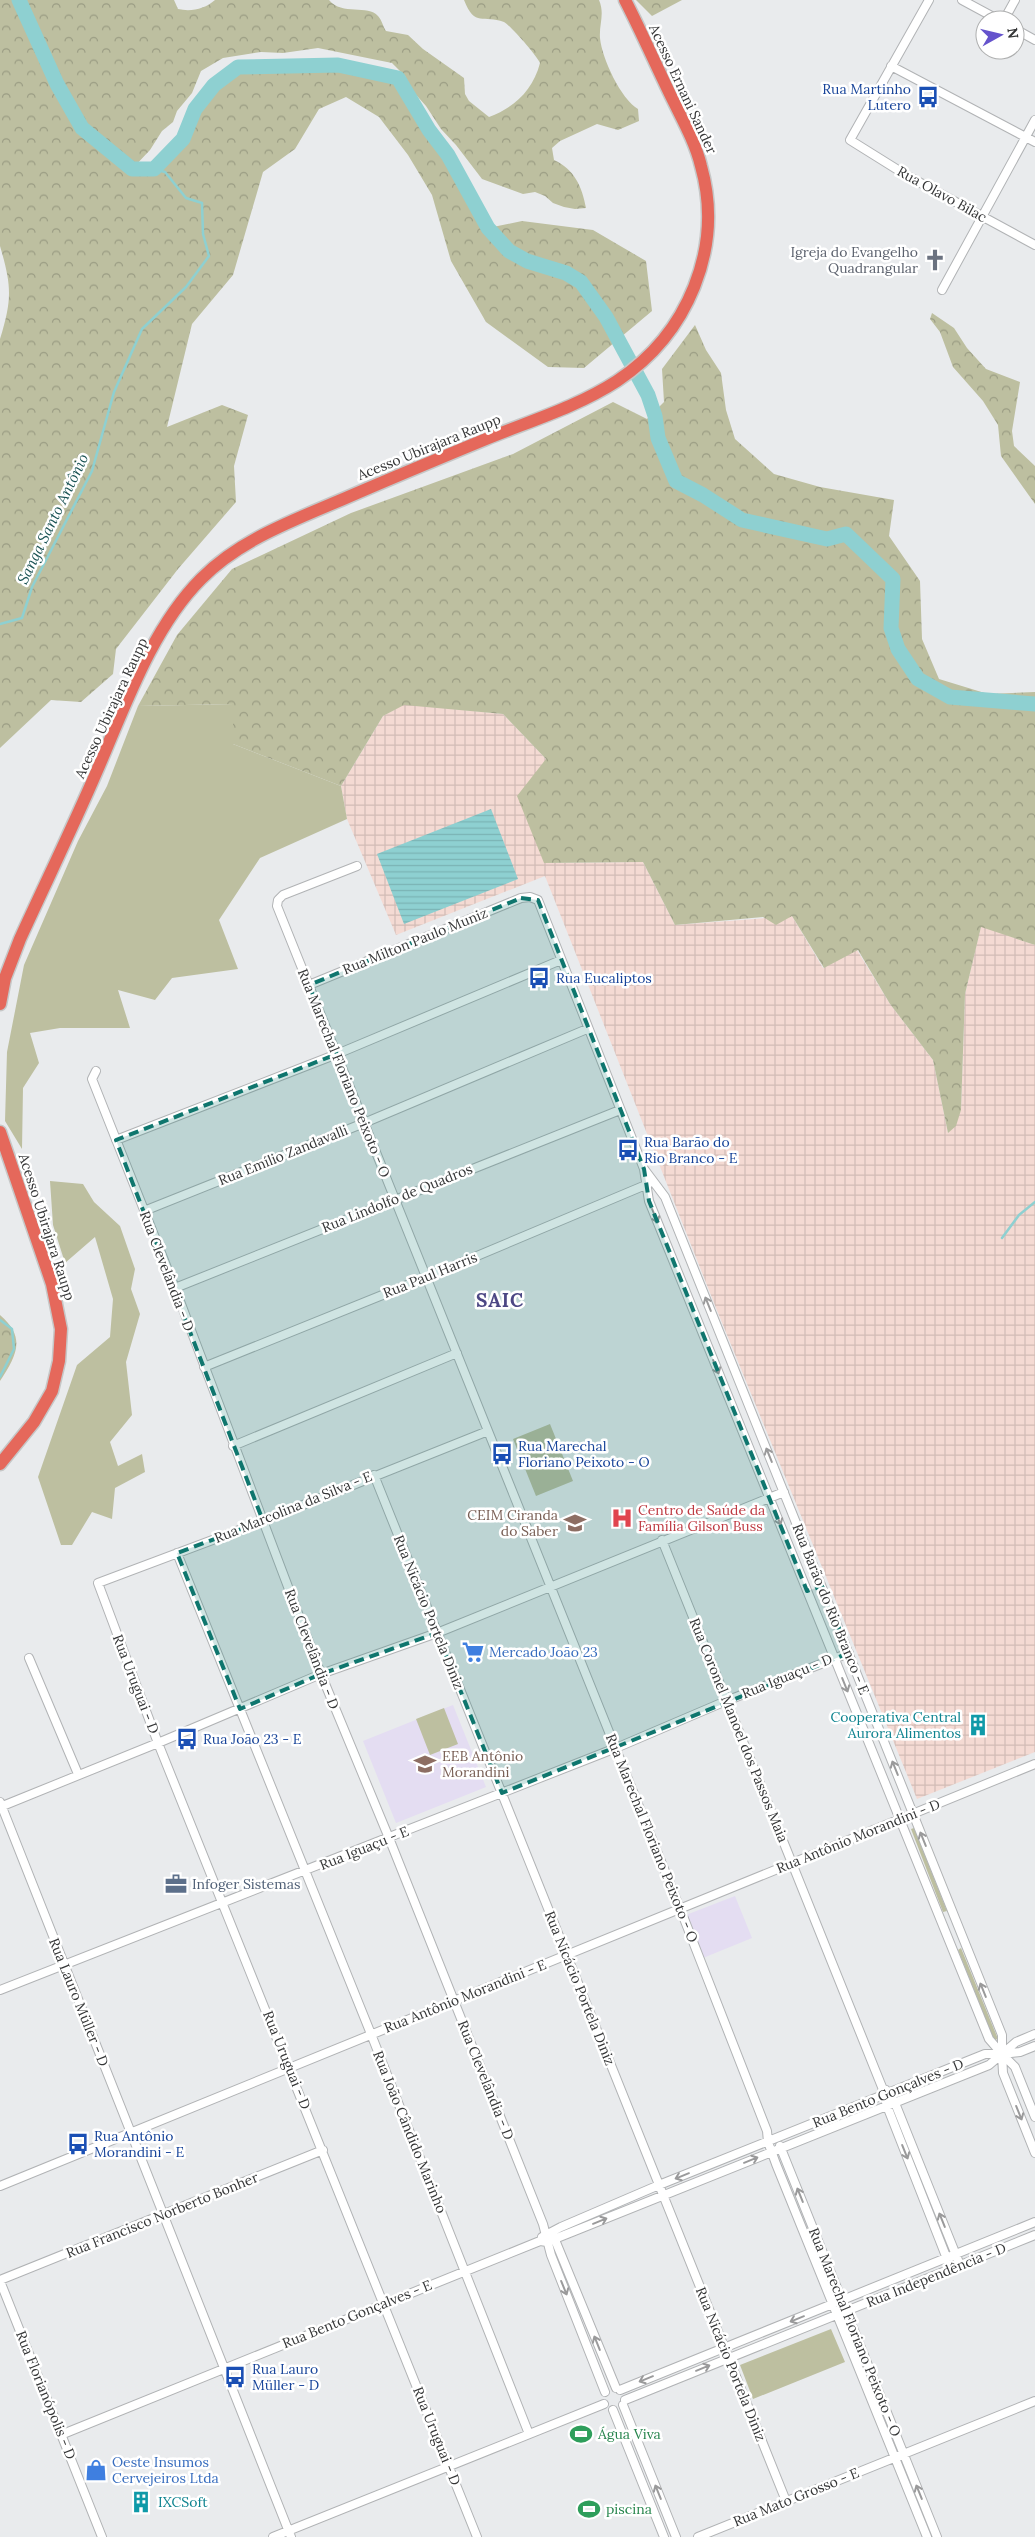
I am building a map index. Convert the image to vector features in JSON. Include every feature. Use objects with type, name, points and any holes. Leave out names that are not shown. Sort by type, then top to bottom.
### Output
[{"type":"highway","name":"Acesso Ernani Sander","points":[[562,410],[614,383],[644,360],[673,327],[698,281],[704,258],[709,221],[701,163],[692,140],[625,0]]},
{"type":"highway","name":"Acesso Ubirajara Raupp","points":[[0,1004],[5,978],[20,939],[142,670],[174,612],[201,578],[269,531],[417,467],[562,410]]},
{"type":"highway","name":"Acesso Ubirajara Raupp","points":[[0,1132],[52,1284],[61,1329],[59,1361],[52,1391],[34,1422],[0,1464]]},
{"type":"street","points":[[929,0],[891,66],[1035,142]]},
{"type":"street","points":[[962,0],[980,10]]},
{"type":"street","name":"Rua Olavo Bilac","points":[[891,66],[850,140],[906,175],[1035,245]]},
{"type":"street","points":[[942,290],[1035,120]]},
{"type":"street","name":"Rua Marechal Floriano Peixoto - O","points":[[357,866],[283,895],[278,900],[277,906],[680,1908],[767,2131],[771,2152],[926,2535]]},
{"type":"street","name":"Rua Barão do Rio Branco - E","points":[[521,898],[530,896],[538,900],[587,1029],[644,1169],[665,1197],[1002,2035],[1003,2073],[1033,2143],[1035,2153]]},
{"type":"street","name":"Rua Milton Paulo Muniz","points":[[309,985],[521,898]]},
{"type":"street","points":[[116,1140],[337,1054],[561,960]]},
{"type":"street","name":"Rua Emílio Zandavalli","points":[[144,1211],[364,1123],[587,1029]]},
{"type":"street","name":"Rua Clevelândia - D","points":[[96,1071],[92,1079],[175,1288],[233,1446],[321,1674],[389,1838],[543,2224],[606,2392]]},
{"type":"street","name":"Rua Lindolfo de Quadros","points":[[175,1288],[620,1110]]},
{"type":"street","name":"Rua Barão do Rio Branco - E","points":[[644,1169],[649,1201],[989,2039],[1015,2067],[1035,2118]]},
{"type":"street","name":"Rua Paul Harris","points":[[204,1367],[426,1278],[655,1182]]},
{"type":"street","points":[[233,1446],[457,1353]]},
{"type":"street","name":"Rua Marcolina da Silva - E","points":[[98,1583],[263,1521],[488,1431]]},
{"type":"street","name":"Rua Nicácio Portela Diniz","points":[[374,1475],[786,2501]]},
{"type":"street","points":[[0,1805],[158,1743],[321,1674],[437,1633],[769,1496],[784,1492]]},
{"type":"street","name":"Rua Coronel Manoel dos Passos Maia","points":[[662,1540],[885,2092],[926,2181],[960,2265]]},
{"type":"street","name":"Rua João Cândido Marinho","points":[[177,1553],[304,1871],[372,2034],[529,2434]]},
{"type":"street","name":"Rua Uruguai - D","points":[[98,1583],[158,1743],[290,2067],[477,2537]]},
{"type":"street","points":[[807,1591],[822,1586]]},
{"type":"street","name":"Rua Iguaçu - D","points":[[616,1748],[833,1657],[849,1653]]},
{"type":"street","points":[[29,1658],[78,1774]]},
{"type":"street","points":[[868,1742],[883,1737]]},
{"type":"street","name":"Rua Iguaçu - E","points":[[0,1990],[616,1748]]},
{"type":"street","name":"Rua Antônio Morandini - D","points":[[680,1908],[1035,1764]]},
{"type":"street","name":"Rua Lauro Müller - D","points":[[0,1805],[290,2534]]},
{"type":"street","name":"Rua Antônio Morandini - E","points":[[0,2186],[680,1908]]},
{"type":"street","points":[[945,1931],[958,1926]]},
{"type":"street","name":"Rua Bento Gonçalves - D","points":[[781,2148],[989,2065],[1016,2042],[1035,2034]]},
{"type":"street","name":"Rua Bento Gonçalves - D","points":[[776,2139],[885,2092],[934,2075],[985,2054],[1020,2052],[1035,2046]]},
{"type":"street","points":[[934,2075],[938,2085]]},
{"type":"street","name":"Rua Coronel Manoel dos Passos Maia","points":[[891,2105],[918,2184],[951,2269]]},
{"type":"street","points":[[844,2111],[848,2122]]},
{"type":"street","name":"Rua Marechal Floriano Peixoto - O","points":[[767,2131],[776,2139],[781,2148],[936,2533]]},
{"type":"street","name":"Rua Bento Gonçalves - E","points":[[547,2238],[659,2185],[776,2139]]},
{"type":"street","name":"Rua Bento Gonçalves - E","points":[[63,2434],[465,2270],[663,2196],[781,2148]]},
{"type":"street","name":"Rua Francisco Norberto Bonher","points":[[0,2280],[323,2150]]},
{"type":"street","points":[[918,2184],[926,2181]]},
{"type":"street","name":"Rua Independência - D","points":[[618,2389],[1035,2222]]},
{"type":"street","points":[[802,2228],[811,2224]]},
{"type":"street","points":[[1013,2231],[1018,2242]]},
{"type":"street","name":"Rua Independência - D","points":[[624,2402],[1035,2235]]},
{"type":"street","name":"Rua Clevelândia - D","points":[[547,2238],[618,2389]]},
{"type":"street","points":[[910,2273],[915,2283]]},
{"type":"street","name":"Rua Florianópolis - D","points":[[0,2280],[63,2434],[102,2537]]},
{"type":"street","points":[[681,2365],[685,2376]]},
{"type":"street","points":[[604,2404],[606,2392],[618,2389],[676,2537]]},
{"type":"street","name":"Rua Mato Grosso - E","points":[[698,2537],[1035,2401]]},
{"type":"street","points":[[613,2410],[624,2402]]},
{"type":"street","points":[[273,2537],[290,2534],[449,2466],[604,2404]]},
{"type":"street","points":[[604,2404],[613,2410],[664,2537]]},
{"type":"street","points":[[634,2463],[644,2459]]},
{"type":"street","points":[[926,2535],[936,2533]]},
{"type":"highlighted area","points":[[521,898],[538,900],[644,1169],[649,1201],[807,1591],[822,1586],[849,1653],[502,1793],[437,1633],[321,1674],[240,1709],[177,1553],[263,1521],[116,1140],[337,1054],[309,985]]},
{"type":"shaded area","points":[[404,704],[503,714],[546,759],[544,863],[643,862],[675,925],[792,916],[823,968],[857,950],[890,1004],[933,1060],[948,1133],[961,1110],[965,994],[981,926],[1035,945],[1035,1752],[917,1799],[716,1308],[545,876],[396,935],[347,819],[341,786],[383,716]]},
{"type":"shaded area","name":"EEB Antônio Morandini","points":[[453,1705],[486,1787],[396,1823],[363,1741]]},
{"type":"shaded area","points":[[735,1896],[752,1938],[703,1958],[686,1915]]},
{"type":"green space","points":[[0,0],[174,0],[178,9],[188,10],[202,8],[215,0],[329,0],[341,8],[374,13],[386,31],[408,35],[423,49],[464,78],[465,94],[469,101],[489,117],[515,103],[522,96],[533,81],[540,63],[507,24],[497,20],[476,17],[468,9],[464,0],[599,0],[602,14],[600,38],[604,57],[619,88],[625,97],[638,109],[639,121],[618,130],[597,124],[560,141],[552,148],[554,160],[567,168],[576,179],[586,208],[564,207],[553,203],[545,196],[535,192],[523,194],[482,179],[410,88],[405,76],[392,63],[318,48],[283,53],[261,52],[223,58],[201,71],[192,93],[177,111],[173,122],[162,131],[150,150],[133,168],[154,169],[183,139],[195,109],[214,85],[238,67],[338,65],[398,78],[429,130],[448,155],[488,228],[522,221],[593,230],[646,261],[652,311],[584,368],[548,367],[486,322],[451,261],[432,195],[408,155],[379,117],[346,97],[319,109],[295,149],[263,172],[233,275],[192,324],[167,427],[222,405],[248,415],[234,466],[236,502],[178,569],[116,649],[113,674],[81,702],[51,700],[0,748],[0,339],[7,313],[9,293],[7,272],[0,246]]},
{"type":"green space","points":[[636,0],[682,0],[652,16]]},
{"type":"green space","points":[[932,313],[954,328],[967,348],[986,369],[1020,382],[1012,431],[1014,446],[1035,466],[1035,504],[1001,456],[998,425],[983,401],[953,367],[940,332],[930,319]]},
{"type":"green space","points":[[695,325],[706,350],[721,373],[726,410],[735,439],[774,474],[820,487],[894,500],[889,536],[920,581],[922,639],[939,679],[988,694],[1035,692],[1035,945],[981,927],[965,994],[961,1110],[956,1126],[948,1133],[933,1060],[890,1004],[858,950],[824,968],[792,916],[776,925],[763,917],[675,925],[643,862],[544,863],[517,796],[546,759],[503,714],[404,705],[383,716],[341,786],[233,744],[233,704],[138,706],[177,635],[232,569],[351,513],[513,454],[613,402],[647,419],[664,402],[662,369]]},
{"type":"green space","points":[[233,704],[233,744],[341,786],[347,819],[260,858],[219,920],[238,969],[172,978],[155,1000],[118,990],[130,1028],[60,1028],[30,1033],[39,1063],[23,1088],[22,1149],[5,1121],[7,1052],[24,965],[78,841],[107,786],[138,706]]},
{"type":"green space","points":[[50,1181],[83,1184],[94,1202],[120,1226],[135,1269],[131,1289],[140,1314],[126,1362],[132,1415],[110,1442],[118,1466],[142,1454],[145,1472],[115,1488],[112,1519],[92,1512],[72,1545],[61,1545],[38,1477],[77,1365],[110,1337],[113,1299],[95,1237],[65,1263],[53,1225]]},
{"type":"green space","points":[[0,1315],[14,1332],[16,1347],[11,1363],[0,1381]]},
{"type":"green space","points":[[550,1424],[573,1481],[536,1496],[513,1439]]},
{"type":"green space","points":[[444,1708],[458,1744],[430,1755],[416,1719]]},
{"type":"green space","points":[[914,1828],[947,1911],[943,1912],[911,1829]]},
{"type":"green space","points":[[961,1948],[998,2039],[994,2040],[958,1950]]},
{"type":"green space","points":[[831,2329],[845,2362],[753,2399],[740,2365]]},
{"type":"water","points":[[491,809],[518,879],[404,924],[377,854]]},
{"type":"waterway","points":[[19,0],[57,84],[82,128],[132,169],[154,169],[183,139],[195,109],[214,85],[238,67],[338,65],[398,78],[429,130],[448,155],[488,228],[509,251],[527,261],[566,273],[581,282],[606,317],[648,395],[655,416],[658,438],[676,481],[703,495],[742,520],[827,539],[846,534],[893,579],[891,628],[898,649],[918,679],[950,697],[1035,704]]},
{"type":"waterway","name":"Sanga Santo Antônio","points":[[0,624],[22,618],[32,587],[92,471],[114,392],[142,329],[186,287],[209,256],[203,234],[202,203],[186,198],[165,172],[154,169]]},
{"type":"waterway","points":[[1002,1238],[1019,1215],[1035,1202]]},
{"type":"waterway","name":"Sanga Santo Antônio","points":[[0,1320],[12,1329],[14,1349],[0,1377]]},
{"type":"place","name":"Rua Martinho Lutero","points":[[928,97]]},
{"type":"place","name":"Igreja do Evangelho Quadrangular","points":[[935,260]]},
{"type":"place","name":"Rua Eucaliptos","points":[[539,978]]},
{"type":"place","name":"Rua Barão do Rio Branco - E","points":[[628,1150]]},
{"type":"place","name":"Rua Marechal Floriano Peixoto - O","points":[[502,1454]]},
{"type":"place","name":"Centro de Saúde da Família Gilson Buss","points":[[622,1518]]},
{"type":"place","name":"CEIM Ciranda do Saber","points":[[575,1523]]},
{"type":"place","name":"Mercado João 23","points":[[473,1652]]},
{"type":"place","name":"Cooperativa Central Aurora Alimentos","points":[[978,1725]]},
{"type":"place","name":"Rua João 23 - E","points":[[187,1739]]},
{"type":"place","name":"EEB Antônio Morandini","points":[[425,1764]]},
{"type":"place","name":"Infoger Sistemas","points":[[176,1884]]},
{"type":"place","name":"Rua Antônio Morandini - E","points":[[78,2144]]},
{"type":"place","name":"Rua Lauro Müller - D","points":[[235,2377]]},
{"type":"place","name":"Água Viva","points":[[581,2434]]},
{"type":"place","name":"Oeste Insumos Cervejeiros Ltda","points":[[96,2470]]},
{"type":"place","name":"IXCSoft","points":[[141,2502]]},
{"type":"place","name":"piscina","points":[[589,2509]]},
{"type":"district","name":"SAIC","points":[[500,1300]]}]
